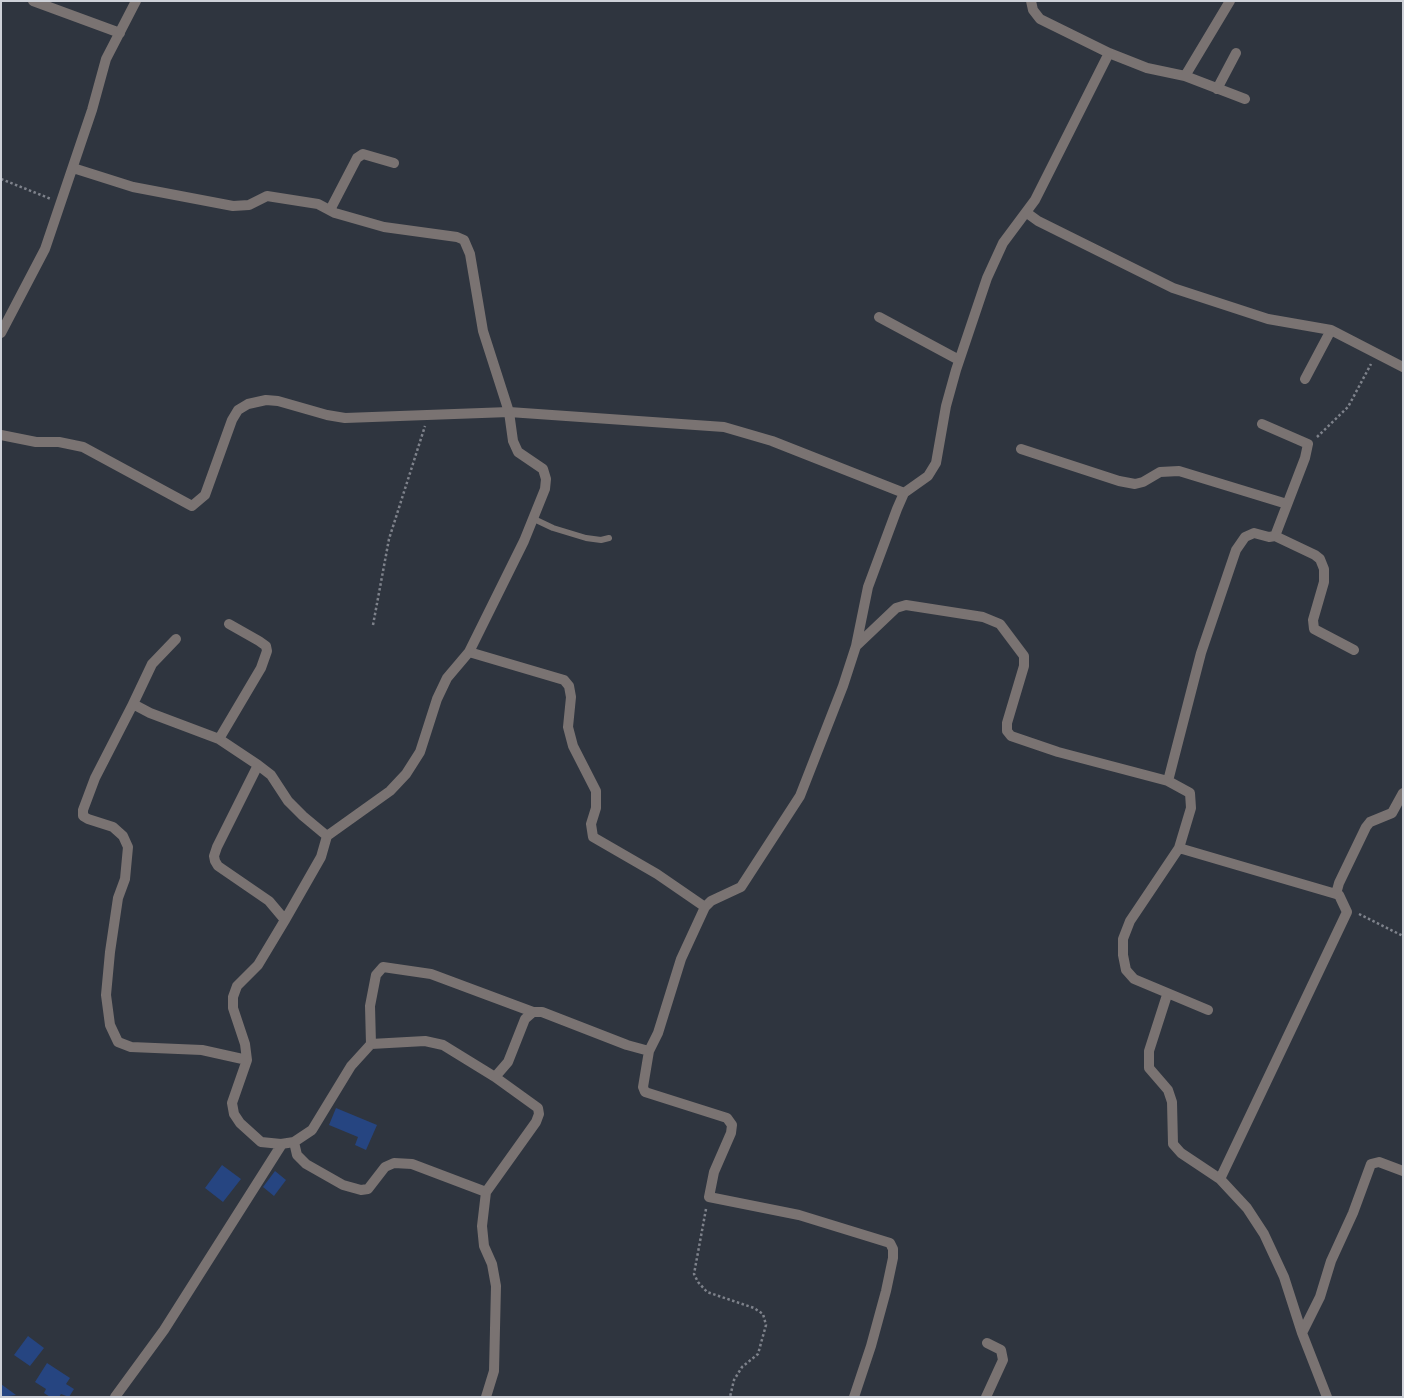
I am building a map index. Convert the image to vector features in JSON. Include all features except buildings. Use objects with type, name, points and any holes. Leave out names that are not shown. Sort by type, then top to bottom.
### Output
[{"type":"street","points":[[33,1],[120,33]]},
{"type":"street","points":[[1,332],[45,249],[62,203],[106,59],[136,1]]},
{"type":"street","points":[[1031,1],[1033,10],[1040,19],[1109,53],[1147,68],[1186,76],[1244,99]]},
{"type":"street","points":[[1186,76],[1230,1]]},
{"type":"street","points":[[854,1397],[871,1346],[886,1291],[893,1258],[893,1249],[890,1242],[800,1215],[709,1197],[714,1172],[731,1133],[732,1124],[728,1118],[645,1092],[643,1087],[649,1051],[658,1033],[681,959],[705,907],[711,901],[741,887],[747,881],[800,796],[843,686],[856,646],[868,587],[904,493],[933,471],[946,406],[959,360],[987,278],[1004,243],[1027,212],[1109,53]]},
{"type":"street","points":[[1217,89],[1236,53]]},
{"type":"street","points":[[330,210],[357,158],[363,154],[394,163]]},
{"type":"street","points":[[73,168],[133,187],[233,206],[249,205],[267,196],[318,204],[330,210],[384,227],[457,237],[464,240],[470,254],[483,331],[509,412],[513,441],[518,452],[543,469],[546,479],[534,519],[469,652],[447,678],[437,699],[420,752],[406,774],[390,791],[327,836],[321,857],[285,920],[258,965],[237,986],[233,997],[233,1008],[245,1044],[247,1060],[232,1104],[234,1114],[240,1123],[261,1142],[282,1144],[294,1142],[312,1130],[351,1066],[371,1044],[370,1006],[376,975],[383,968],[432,974],[533,1012],[542,1012],[627,1045],[649,1051]]},
{"type":"street","points":[[1027,212],[1038,221],[1172,288],[1268,319],[1331,330],[1403,367]]},
{"type":"street","points":[[879,317],[959,360]]},
{"type":"street","points":[[1305,379],[1331,330]]},
{"type":"street","points":[[1,434],[36,442],[59,442],[83,447],[192,506],[198,503],[207,489],[232,420],[238,410],[248,404],[266,400],[278,401],[327,415],[345,418],[509,412],[724,427],[772,441],[904,493]]},
{"type":"street","points":[[1262,424],[1308,444],[1275,536]]},
{"type":"street","points":[[1021,449],[1062,464],[1119,481],[1135,484],[1143,482],[1160,472],[1179,471],[1288,504]]},
{"type":"street","points":[[1168,781],[1201,653],[1236,550],[1245,537],[1254,533],[1268,537],[1275,536],[1320,559],[1324,569],[1324,582],[1313,620],[1314,629],[1354,650]]},
{"type":"street","points":[[856,646],[896,608],[906,605],[983,617],[1000,624],[1024,656],[1024,666],[1007,723],[1007,731],[1011,736],[1058,752],[1168,781],[1190,793],[1192,801],[1178,848],[1130,921],[1123,939],[1126,970],[1134,979],[1167,995],[1208,1010]]},
{"type":"street","points":[[218,739],[261,668],[267,652],[266,646],[229,624]]},
{"type":"street","points":[[176,639],[152,664],[95,778],[83,810],[83,816],[88,819],[113,826],[124,836],[128,847],[125,879],[118,898],[110,952],[106,995],[110,1025],[118,1042],[131,1047],[202,1050],[247,1060]]},
{"type":"street","points":[[469,652],[564,680],[569,686],[571,697],[568,728],[573,746],[596,791],[596,808],[591,824],[593,837],[657,874],[705,907]]},
{"type":"street","points":[[133,704],[150,713],[218,739],[258,765],[271,775],[302,816],[327,836]]},
{"type":"street","points":[[258,765],[214,856],[218,866],[257,891],[285,920]]},
{"type":"street","points":[[1336,894],[1366,827],[1370,822],[1392,813],[1403,793]]},
{"type":"street","points":[[1178,848],[1336,894],[1346,908],[1220,1179]]},
{"type":"street","points":[[1167,995],[1149,1051],[1149,1068],[1168,1090],[1172,1102],[1174,1144],[1181,1153],[1220,1179],[1247,1208],[1264,1234],[1284,1277],[1302,1333],[1327,1397]]},
{"type":"street","points":[[495,1077],[508,1062],[525,1019],[533,1012]]},
{"type":"street","points":[[371,1044],[425,1041],[443,1045],[495,1077],[538,1108],[539,1114],[536,1122],[486,1192],[482,1226],[484,1246],[492,1264],[496,1286],[494,1371],[486,1397]]},
{"type":"street","points":[[294,1142],[297,1156],[306,1164],[343,1185],[361,1190],[368,1189],[385,1167],[394,1163],[412,1164],[486,1192]]},
{"type":"street","points":[[115,1397],[164,1330],[282,1144]]},
{"type":"street","points":[[1302,1333],[1320,1297],[1331,1261],[1354,1212],[1369,1166],[1374,1162],[1379,1162],[1403,1171]]},
{"type":"street","points":[[986,1397],[1003,1360],[1001,1350],[987,1344]]},
{"type":"lane","points":[[534,519],[553,528],[586,538],[601,540],[609,538]]},
{"type":"path","points":[[1,179],[62,203]]},
{"type":"path","points":[[1308,444],[1328,429],[1348,407],[1377,353]]},
{"type":"path","points":[[373,625],[389,539],[429,415]]},
{"type":"path","points":[[1346,908],[1403,936]]},
{"type":"path","points":[[709,1197],[694,1274],[707,1292],[754,1308],[763,1314],[766,1325],[758,1354],[742,1367],[734,1380],[730,1397]]}]
